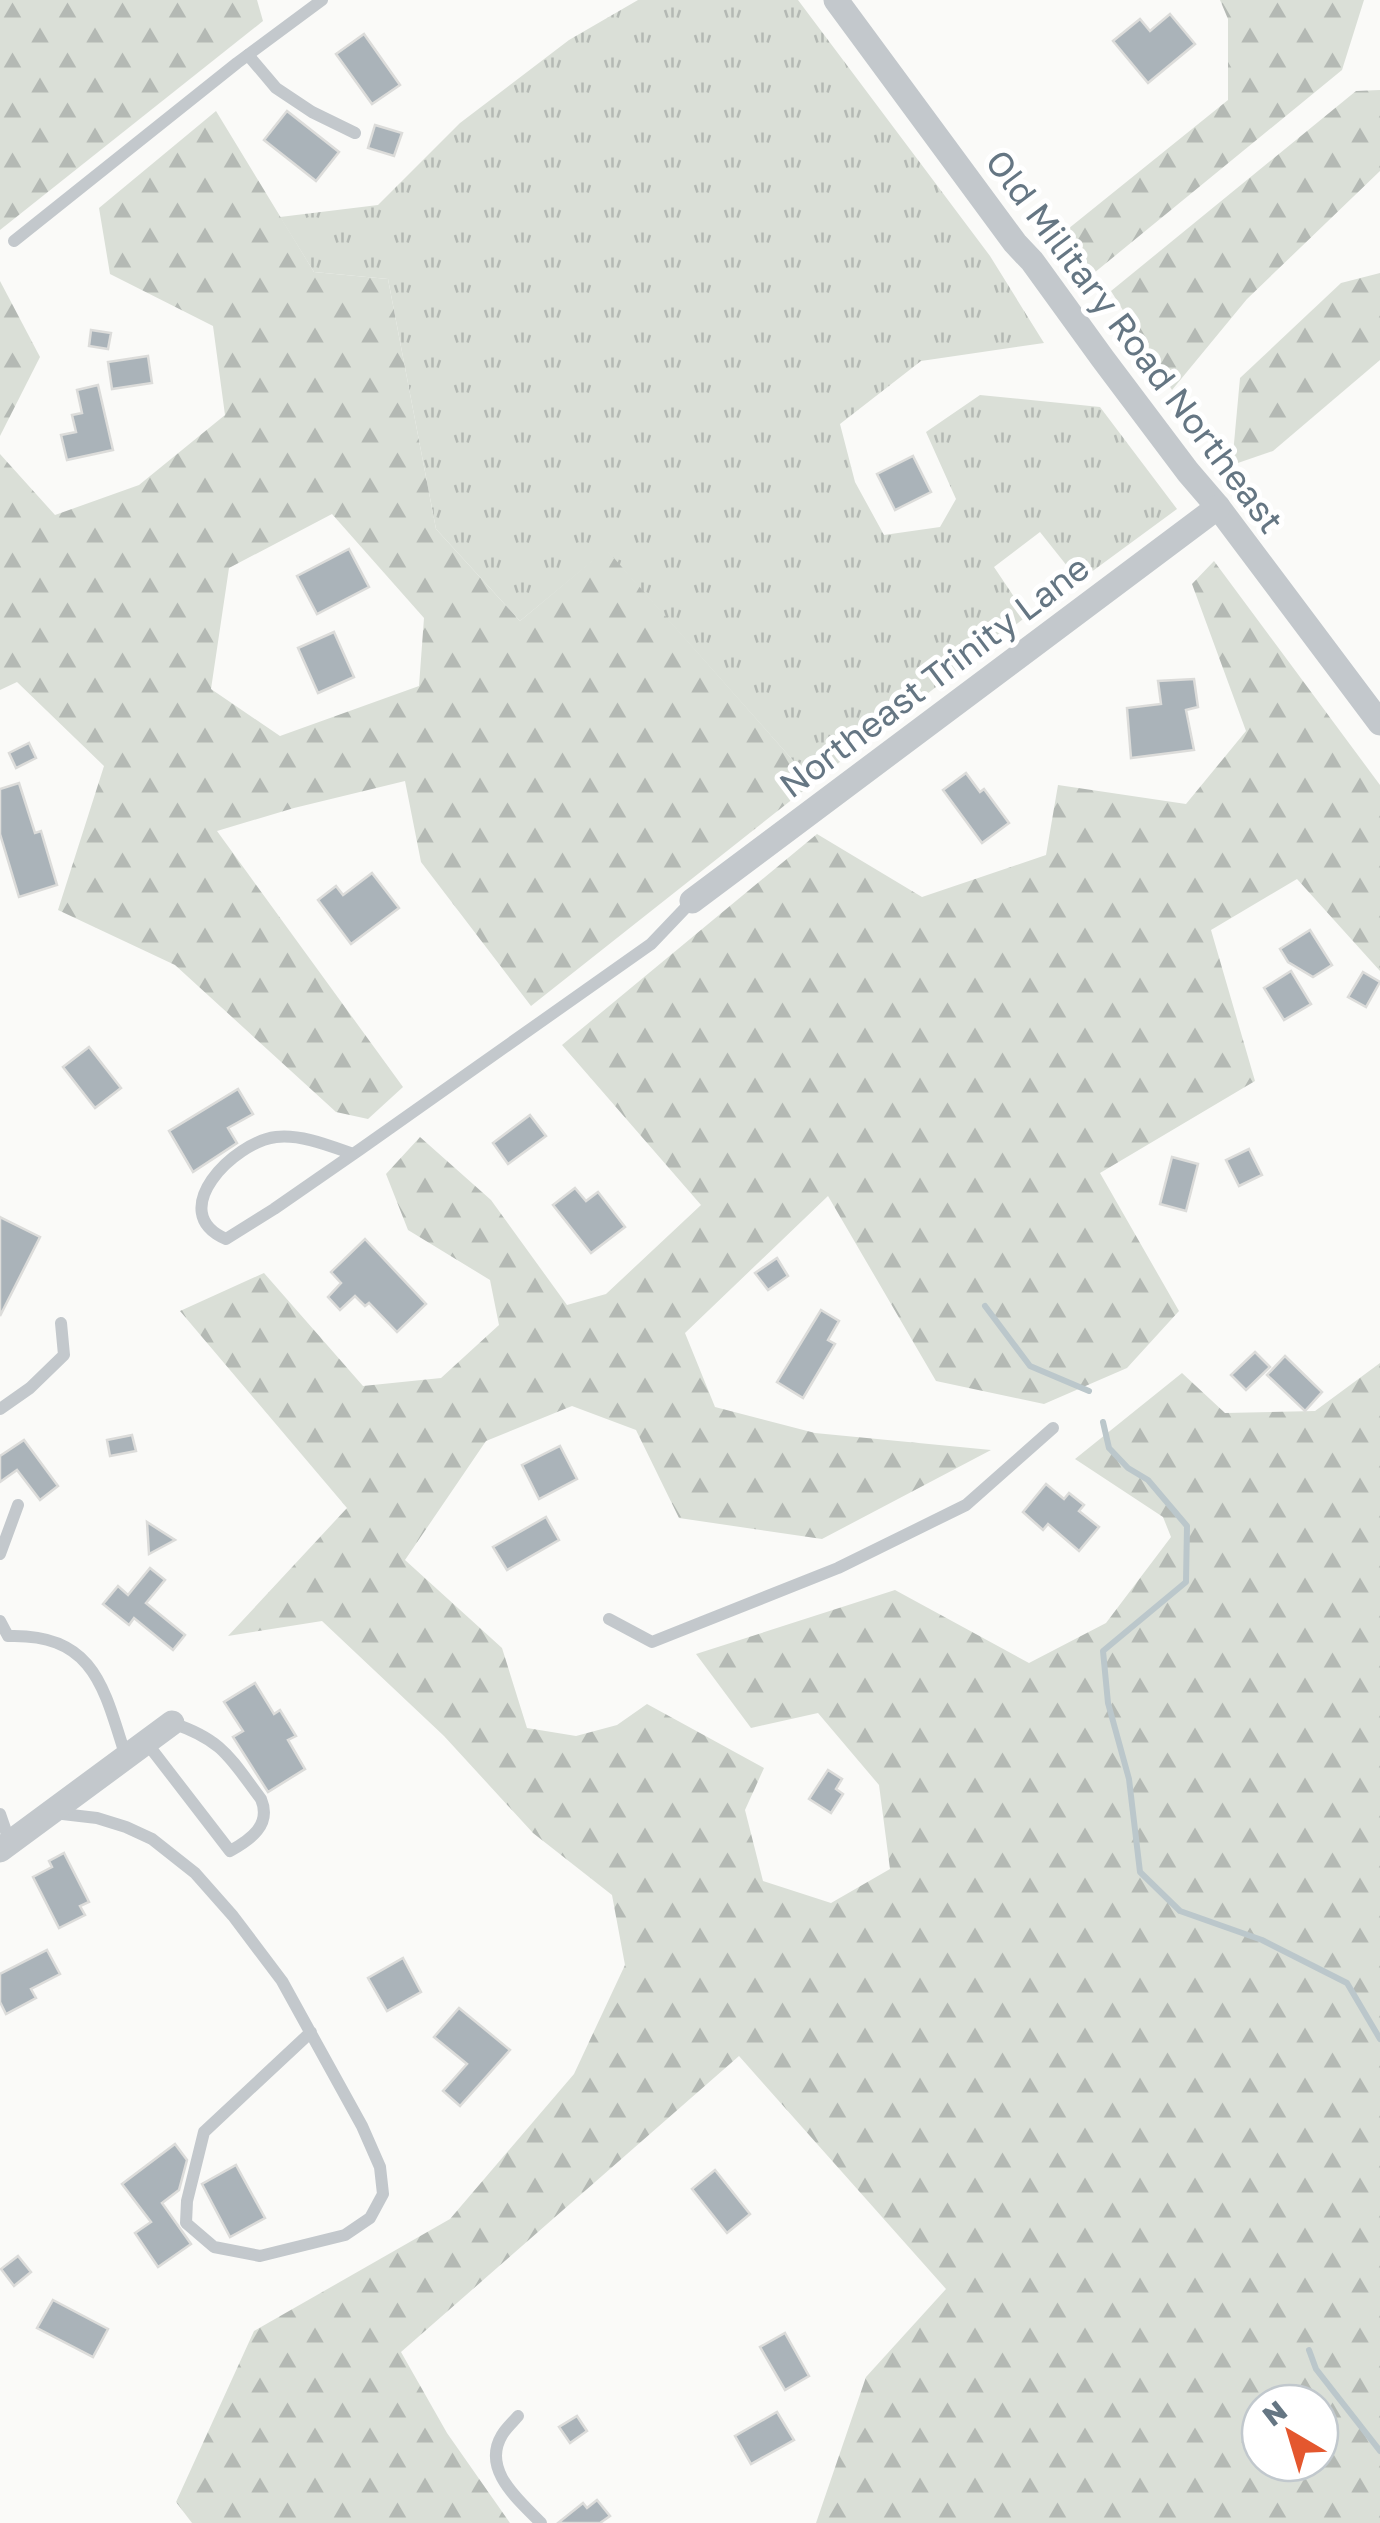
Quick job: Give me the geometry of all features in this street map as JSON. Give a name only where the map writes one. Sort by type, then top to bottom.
[{"type":"street","name":"Old Military Road Northeast","points":[[836,0],[1145,416],[1380,723]]},
{"type":"street","name":"Northeast Trinity Lane","points":[[692,901],[1218,508]]},
{"type":"street","points":[[5,1846],[172,1723]]},
{"type":"lane","points":[[14,241],[322,0]]},
{"type":"lane","points":[[248,55],[276,88],[312,112],[355,133]]},
{"type":"lane","points":[[353,1154],[288,1136],[257,1142],[219,1168],[208,1184],[202,1201],[208,1226],[226,1239],[353,1154],[651,944],[692,901]]},
{"type":"lane","points":[[0,1409],[30,1388],[64,1355],[61,1323]]},
{"type":"lane","points":[[610,1619],[652,1642],[838,1568],[966,1505],[1053,1428]]},
{"type":"lane","points":[[0,1554],[18,1505]]},
{"type":"lane","points":[[0,1621],[8,1636],[50,1639],[85,1658],[136,1750],[230,1851],[249,1840],[259,1828],[265,1808],[261,1799],[221,1747],[172,1723]]},
{"type":"lane","points":[[51,1812],[97,1818],[126,1828],[152,1839],[195,1872],[282,1981],[311,2032],[380,2167],[383,2194],[370,2218],[345,2235],[260,2256],[214,2247],[186,2223],[187,2202],[204,2132],[311,2032]]},
{"type":"lane","points":[[0,1814],[5,1846]]},
{"type":"lane","points":[[518,2416],[500,2436],[497,2472],[541,2523]]},
{"type":"green space","points":[[0,0],[257,0],[263,21],[0,230]]},
{"type":"green space","points":[[638,0],[798,0],[990,256],[1044,343],[921,361],[840,424],[855,482],[884,535],[940,527],[956,499],[926,432],[980,395],[1100,407],[1177,509],[1079,581],[1040,532],[994,567],[1027,616],[813,783],[606,550],[520,621],[436,529],[388,279],[314,272],[280,217],[378,205],[460,123],[569,40]]},
{"type":"green space","points":[[1220,0],[1364,0],[1342,70],[1094,273],[1063,233],[1228,100],[1228,19]]},
{"type":"green space","points":[[1380,90],[1380,171],[1247,299],[1172,390],[1111,291],[1356,91]]},
{"type":"green space","points":[[216,111],[314,272],[388,279],[436,529],[520,621],[606,549],[813,783],[531,1006],[421,862],[405,781],[217,831],[403,1087],[368,1119],[336,1112],[175,965],[58,910],[104,766],[17,682],[0,690],[0,454],[55,515],[139,485],[225,415],[213,326],[110,274],[99,208]],"holes":[[[332,514],[424,618],[419,686],[280,736],[211,689],[229,568]]]},
{"type":"green space","points":[[1380,273],[1380,360],[1273,451],[1232,465],[1240,378],[1341,283]]},
{"type":"green space","points":[[0,281],[40,357],[0,436]]},
{"type":"green space","points":[[1214,561],[1380,785],[1380,971],[1297,879],[1211,930],[1255,1081],[1100,1173],[1179,1311],[1127,1368],[1044,1404],[936,1381],[828,1196],[685,1333],[715,1407],[815,1433],[991,1450],[822,1539],[679,1518],[636,1430],[572,1406],[486,1441],[405,1560],[502,1648],[527,1728],[576,1736],[617,1725],[647,1704],[764,1768],[745,1810],[763,1881],[831,1903],[890,1869],[879,1785],[818,1713],[751,1728],[696,1654],[895,1590],[1029,1663],[1106,1623],[1171,1537],[1163,1517],[1075,1459],[1182,1373],[1225,1413],[1315,1411],[1380,1363],[1380,2523],[816,2523],[866,2377],[946,2289],[739,2056],[401,2352],[447,2433],[510,2523],[192,2523],[176,2502],[254,2331],[450,2219],[574,2074],[625,1965],[612,1895],[533,1833],[444,1736],[322,1621],[228,1636],[347,1508],[180,1311],[264,1273],[363,1386],[441,1378],[499,1325],[490,1280],[408,1230],[386,1174],[420,1137],[491,1200],[567,1305],[606,1294],[701,1205],[562,1045],[817,834],[922,897],[1046,855],[1058,785],[1186,804],[1246,731],[1192,584]]},
{"type":"building","points":[[1170,14],[1195,44],[1148,83],[1113,41],[1140,19],[1150,31]]},
{"type":"building","points":[[364,34],[400,85],[372,104],[336,54]]},
{"type":"building","points":[[287,111],[339,152],[316,181],[264,140]]},
{"type":"building","points":[[375,125],[402,133],[394,156],[368,148]]},
{"type":"building","points":[[91,330],[111,333],[108,349],[89,346]]},
{"type":"building","points":[[148,356],[152,383],[112,389],[108,362]]},
{"type":"building","points":[[98,385],[113,450],[67,460],[61,435],[76,432],[72,415],[82,413],[77,390]]},
{"type":"building","points":[[913,456],[931,492],[895,510],[877,474]]},
{"type":"building","points":[[349,549],[369,587],[317,614],[297,576]]},
{"type":"building","points":[[334,632],[354,677],[318,693],[298,648]]},
{"type":"building","points":[[1194,679],[1198,707],[1186,710],[1194,750],[1131,758],[1127,708],[1161,704],[1158,681]]},
{"type":"building","points":[[29,743],[36,758],[16,768],[9,753]]},
{"type":"building","points":[[966,773],[980,792],[984,789],[1009,823],[982,843],[943,790]]},
{"type":"building","points":[[19,783],[35,833],[41,831],[57,885],[19,897],[0,834],[0,789]]},
{"type":"building","points":[[372,873],[399,908],[351,944],[318,900],[336,886],[343,895]]},
{"type":"building","points":[[1310,930],[1332,965],[1313,977],[1288,962],[1280,949]]},
{"type":"building","points":[[1291,971],[1311,1004],[1284,1020],[1264,988]]},
{"type":"building","points":[[1363,972],[1380,982],[1366,1007],[1348,997]]},
{"type":"building","points":[[89,1047],[121,1088],[95,1108],[63,1067]]},
{"type":"building","points":[[238,1089],[253,1114],[228,1128],[237,1143],[193,1172],[169,1131]]},
{"type":"building","points":[[530,1115],[546,1136],[508,1164],[493,1143]]},
{"type":"building","points":[[1249,1149],[1262,1175],[1239,1186],[1226,1160]]},
{"type":"building","points":[[1172,1157],[1198,1164],[1186,1211],[1160,1204]]},
{"type":"building","points":[[575,1188],[586,1201],[598,1192],[625,1227],[591,1253],[553,1205]]},
{"type":"building","points":[[0,1217],[40,1237],[0,1316]]},
{"type":"building","points":[[365,1239],[426,1304],[397,1332],[369,1303],[365,1306],[355,1296],[340,1310],[328,1297],[341,1283],[331,1272]]},
{"type":"building","points":[[777,1258],[788,1276],[768,1290],[755,1273]]},
{"type":"building","points":[[821,1310],[839,1321],[828,1340],[835,1344],[803,1398],[777,1382]]},
{"type":"building","points":[[1255,1352],[1270,1367],[1246,1390],[1231,1375]]},
{"type":"building","points":[[1285,1356],[1322,1392],[1305,1411],[1267,1375]]},
{"type":"building","points":[[132,1435],[136,1451],[110,1456],[107,1440]]},
{"type":"building","points":[[24,1440],[58,1486],[40,1500],[17,1470],[0,1482],[0,1456]]},
{"type":"building","points":[[560,1446],[577,1479],[539,1499],[522,1465]]},
{"type":"building","points":[[1046,1484],[1064,1499],[1069,1493],[1084,1505],[1079,1511],[1099,1527],[1079,1551],[1048,1524],[1043,1530],[1023,1512]]},
{"type":"building","points":[[546,1517],[559,1540],[507,1570],[493,1547]]},
{"type":"building","points":[[147,1522],[175,1540],[149,1554]]},
{"type":"building","points":[[150,1568],[165,1580],[146,1603],[185,1635],[173,1650],[134,1618],[129,1625],[103,1604],[118,1586],[128,1595]]},
{"type":"building","points":[[255,1683],[274,1714],[280,1710],[296,1736],[288,1740],[305,1769],[268,1792],[233,1737],[243,1731],[224,1702]]},
{"type":"building","points":[[828,1770],[842,1779],[836,1789],[843,1794],[831,1813],[809,1799]]},
{"type":"building","points":[[64,1853],[89,1902],[80,1906],[85,1915],[59,1928],[33,1877],[52,1867],[49,1861]]},
{"type":"building","points":[[47,1950],[60,1974],[31,1989],[36,1998],[6,2014],[0,2002],[0,1974]]},
{"type":"building","points":[[403,1958],[421,1992],[387,2011],[368,1978]]},
{"type":"building","points":[[459,2008],[510,2050],[460,2106],[443,2091],[467,2064],[434,2037]]},
{"type":"building","points":[[175,2144],[187,2160],[179,2190],[162,2203],[191,2244],[158,2267],[135,2233],[151,2222],[122,2184]]},
{"type":"building","points":[[236,2165],[265,2218],[230,2237],[202,2184]]},
{"type":"building","points":[[715,2170],[750,2214],[727,2233],[692,2189]]},
{"type":"building","points":[[18,2256],[31,2272],[14,2286],[1,2269]]},
{"type":"building","points":[[53,2300],[108,2329],[93,2357],[37,2328]]},
{"type":"building","points":[[785,2333],[809,2376],[785,2390],[760,2347]]},
{"type":"building","points":[[777,2412],[794,2440],[751,2464],[735,2436]]},
{"type":"building","points":[[577,2416],[587,2431],[570,2443],[559,2427]]},
{"type":"building","points":[[597,2500],[610,2516],[600,2523],[558,2523],[583,2503],[587,2508]]},
{"type":"waterway","points":[[985,1306],[1030,1366],[1089,1391]]},
{"type":"waterway","points":[[1103,1422],[1109,1448],[1128,1468],[1148,1480],[1187,1526],[1186,1582],[1103,1651],[1108,1703],[1129,1779],[1140,1872],[1180,1911],[1262,1940],[1347,1983],[1380,2039]]},
{"type":"waterway","points":[[1309,2350],[1316,2369],[1380,2451]]}]
